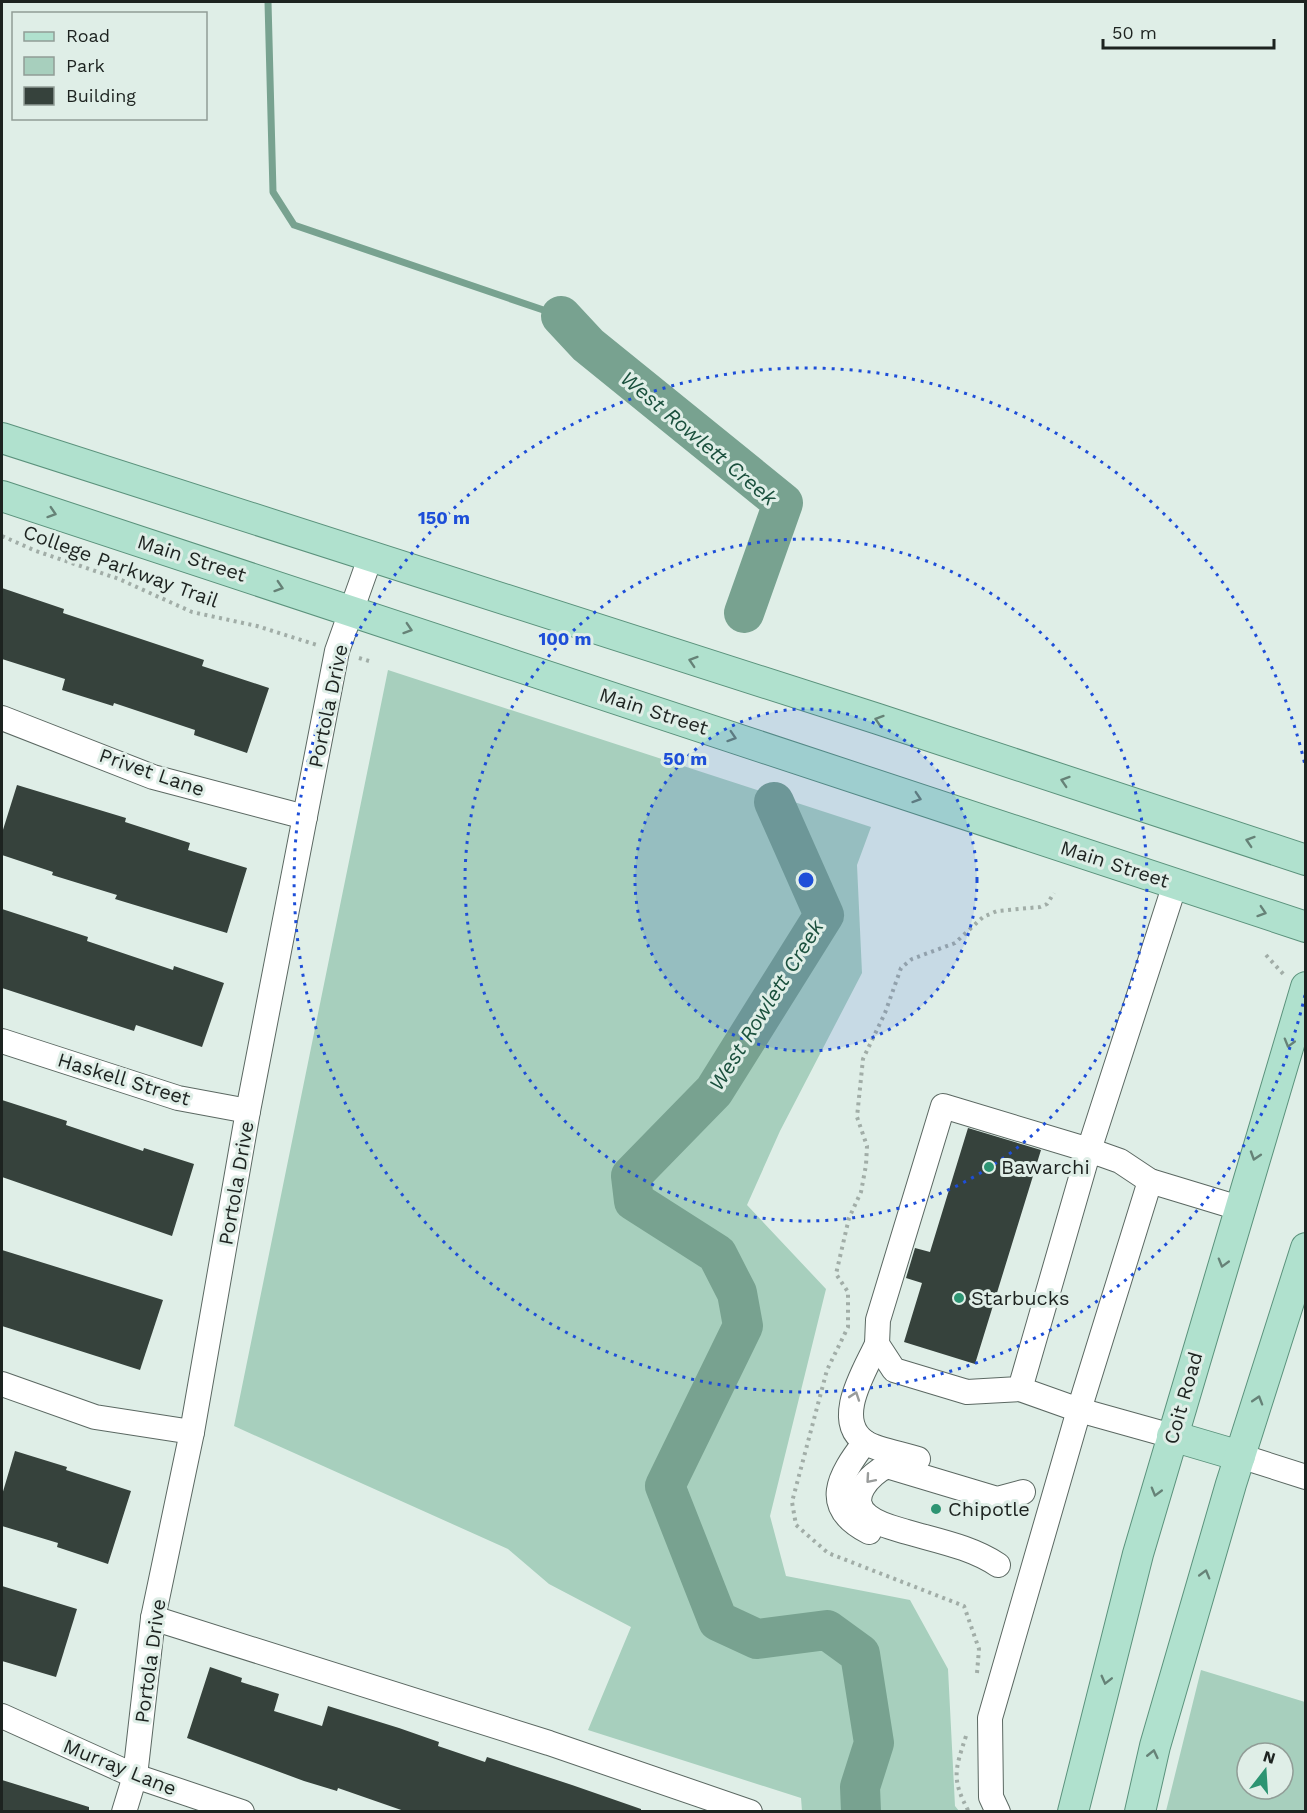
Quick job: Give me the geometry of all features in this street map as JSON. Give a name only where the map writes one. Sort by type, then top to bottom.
[{"type":"main road","points":[[2,438],[370,558],[878,719],[1305,860]]},
{"type":"main road","name":"Main Street","points":[[2,496],[1305,927]]},
{"type":"main road","name":"Coit Road","points":[[1073,1812],[1138,1554],[1239,1208],[1295,982]]},
{"type":"main road","points":[[1140,1812],[1155,1746],[1240,1456],[1305,1248]]},
{"type":"main road","points":[[1172,1436],[1240,1456]]},
{"type":"street","name":"Portola Drive","points":[[124,1812],[135,1776],[153,1618],[192,1432],[248,1111],[337,651],[370,558]]},
{"type":"street","name":"Privet Lane","points":[[2,718],[153,777],[305,817]]},
{"type":"street","points":[[1020,1389],[1089,1150],[1175,884]]},
{"type":"street","name":"Haskell Street","points":[[2,1041],[178,1098],[248,1111]]},
{"type":"street","points":[[1052,1502],[865,1442],[855,1431],[850,1417],[852,1400],[877,1344],[878,1320],[943,1106],[1089,1150],[1120,1161],[1149,1181],[1239,1208]]},
{"type":"street","points":[[998,1812],[991,1797],[990,1718],[1079,1410],[1149,1181]]},
{"type":"street","points":[[877,1344],[894,1370],[967,1392],[1020,1389],[1079,1410],[1172,1436]]},
{"type":"street","points":[[2,1384],[95,1417],[192,1432]]},
{"type":"street","points":[[865,1442],[844,1470],[838,1487],[842,1508],[855,1524],[874,1534],[970,1563],[998,1565],[1031,1574]]},
{"type":"street","points":[[1240,1456],[1305,1477]]},
{"type":"street","points":[[998,1565],[980,1553],[882,1524],[866,1515],[861,1506],[860,1494],[865,1482],[887,1466],[997,1499],[1023,1492]]},
{"type":"street","points":[[153,1618],[549,1743],[750,1812]]},
{"type":"street","name":"Murray Lane","points":[[2,1716],[135,1776],[242,1812]]},
{"type":"path","name":"College Parkway Trail","points":[[2,536],[36,551],[118,579],[192,612],[257,626],[369,661]]},
{"type":"path","points":[[1266,955],[1295,982]]},
{"type":"green space","points":[[388,670],[871,827],[857,865],[862,973],[780,1131],[747,1205],[826,1289],[770,1516],[786,1576],[910,1600],[948,1669],[955,1806],[959,1811],[802,1811],[801,1798],[588,1730],[631,1627],[549,1584],[508,1549],[234,1426]]},
{"type":"green space","points":[[1201,1670],[1305,1702],[1305,1811],[1166,1811]]},
{"type":"building","points":[[2,588],[64,609],[63,613],[204,660],[202,666],[269,688],[247,753],[194,735],[195,730],[114,703],[113,706],[62,690],[65,679],[2,659]]},
{"type":"building","points":[[17,785],[126,818],[125,822],[190,843],[188,850],[247,868],[227,933],[115,899],[117,895],[52,875],[53,872],[2,855],[2,833]]},
{"type":"building","points":[[2,909],[88,937],[87,941],[173,970],[174,966],[224,983],[202,1047],[136,1025],[134,1031],[2,988]]},
{"type":"building","points":[[2,1100],[67,1121],[66,1125],[143,1151],[144,1148],[194,1164],[172,1236],[2,1177]]},
{"type":"building","points":[[968,1128],[1041,1150],[975,1364],[904,1342],[922,1283],[906,1278],[915,1248],[930,1252]]},
{"type":"building","points":[[2,1250],[163,1300],[140,1370],[2,1326]]},
{"type":"building","points":[[15,1451],[67,1467],[66,1470],[131,1491],[108,1564],[57,1547],[58,1543],[2,1526],[2,1495]]},
{"type":"building","points":[[2,1586],[77,1609],[56,1677],[2,1661]]},
{"type":"building","points":[[210,1667],[242,1678],[241,1682],[279,1694],[274,1711],[322,1726],[328,1706],[439,1742],[438,1746],[485,1762],[487,1757],[572,1785],[641,1809],[641,1812],[407,1812],[338,1788],[337,1791],[304,1781],[187,1738]]},
{"type":"building","points":[[2,1780],[89,1807],[89,1812],[2,1812]]},
{"type":"waterway","points":[[268,2],[273,192],[294,225],[561,316]]},
{"type":"waterway","name":"West Rowlett Creek","points":[[561,316],[588,345],[783,503],[744,613]]},
{"type":"waterway","name":"West Rowlett Creek","points":[[774,802],[824,915],[714,1091],[631,1176],[634,1201],[717,1254],[737,1293],[743,1326],[665,1486],[718,1621],[757,1639],[827,1630],[860,1654],[874,1743],[860,1787],[861,1812]]},
{"type":"place","name":"Bawarchi","points":[[989,1167]]},
{"type":"place","name":"Starbucks","points":[[959,1298]]},
{"type":"place","name":"Chipotle","points":[[936,1509]]}]
